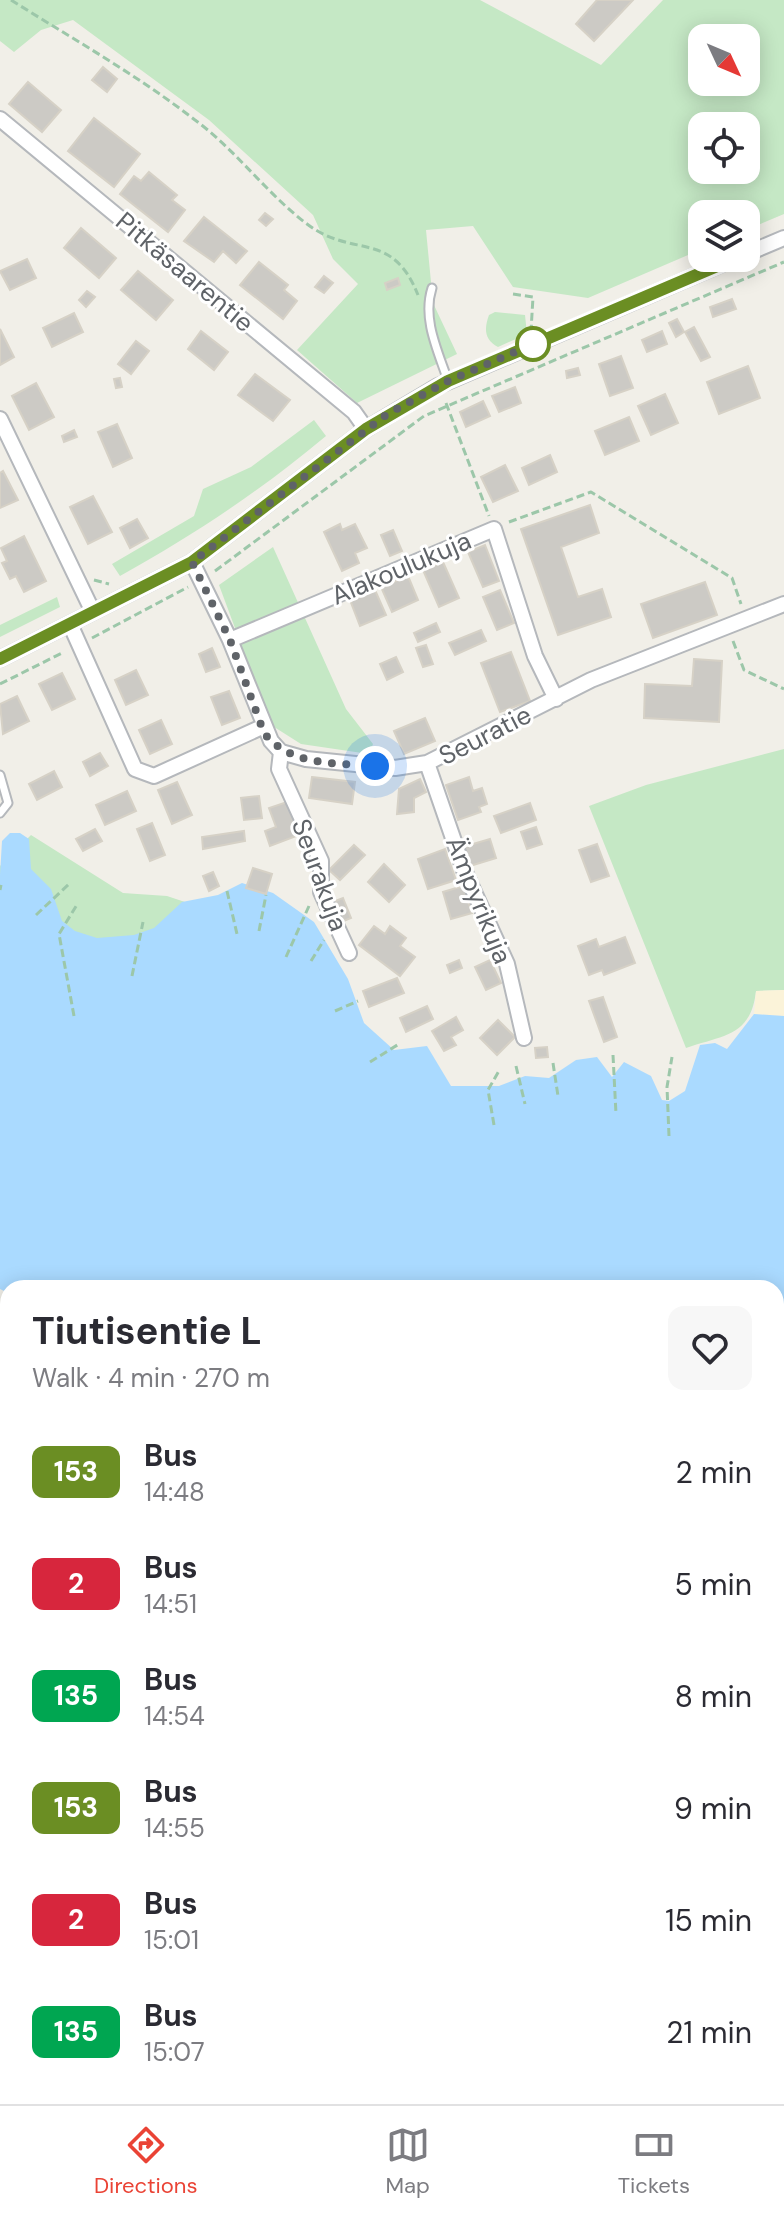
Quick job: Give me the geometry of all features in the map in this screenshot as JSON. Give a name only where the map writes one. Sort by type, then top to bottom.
[{"type":"street","name":"Pitkäsaarentie","points":[[0,119],[354,412],[366,429]]},
{"type":"street","points":[[760,248],[784,238]]},
{"type":"street","points":[[0,659],[192,562],[366,429],[448,381],[703,272]]},
{"type":"street","points":[[0,419],[93,612]]},
{"type":"street","name":"Alakoulukuja","points":[[230,640],[494,529],[535,656],[556,699]]},
{"type":"street","points":[[192,562],[230,640],[262,727],[281,752]]},
{"type":"street","name":"Seuratie","points":[[281,752],[306,759],[395,768],[427,763],[591,680],[784,604]]},
{"type":"street","points":[[70,624],[135,769],[154,776],[262,727]]},
{"type":"street","name":"Seurakuja","points":[[281,752],[279,769],[321,861],[321,892],[349,953]]},
{"type":"street","name":"Ämpyrikuja","points":[[427,763],[464,870],[507,964],[524,1038]]},
{"type":"lane","points":[[432,288],[427,303],[429,324],[448,381]]},
{"type":"lane","points":[[0,775],[8,803],[0,813]]},
{"type":"path","points":[[11,0],[130,74],[198,121],[307,224],[333,239],[384,252],[398,259],[408,270],[419,297]]},
{"type":"path","points":[[0,684],[201,579],[399,433],[446,405],[784,262]]},
{"type":"path","points":[[513,294],[533,297]]},
{"type":"path","points":[[446,405],[494,529],[591,492],[732,578],[746,619]]},
{"type":"path","points":[[727,627],[744,670],[784,689]]},
{"type":"path","points":[[36,915],[70,883]]},
{"type":"path","points":[[227,891],[237,934]]},
{"type":"path","points":[[259,931],[266,895]]},
{"type":"path","points":[[74,1016],[59,934],[78,903]]},
{"type":"path","points":[[286,957],[310,904]]},
{"type":"path","points":[[132,976],[143,922]]},
{"type":"path","points":[[311,961],[323,941],[332,938]]},
{"type":"path","points":[[335,1011],[358,1001]]},
{"type":"path","points":[[370,1062],[399,1044]]},
{"type":"path","points":[[613,1055],[616,1114]]},
{"type":"path","points":[[669,1136],[667,1087],[672,1057]]},
{"type":"path","points":[[553,1063],[558,1096]]},
{"type":"path","points":[[516,1066],[525,1104]]},
{"type":"path","points":[[494,1125],[488,1090],[500,1069]]},
{"type":"green space","points":[[0,0],[480,0],[601,65],[663,0],[784,0],[784,214],[760,224],[760,200],[688,200],[688,255],[588,298],[513,287],[473,226],[426,230],[433,303],[457,354],[357,403],[297,350],[358,284],[333,259],[313,215],[209,120],[73,20],[41,30],[14,52],[0,41]]},
{"type":"green space","points":[[495,312],[525,315],[527,334],[498,347],[493,344],[486,329],[489,315]]},
{"type":"green space","points":[[314,420],[326,436],[226,511],[120,576],[112,564],[194,516],[203,489],[251,467]]},
{"type":"green space","points":[[273,547],[346,709],[373,744],[369,754],[301,744],[271,725],[219,585]]},
{"type":"green space","points":[[57,597],[60,607],[0,637],[0,625]]},
{"type":"green space","points":[[784,749],[784,990],[756,991],[753,1006],[742,1025],[724,1036],[686,1048],[589,806],[646,785]]},
{"type":"green space","points":[[31,835],[123,893],[167,896],[194,905],[144,952],[49,939],[0,899],[0,866]]},
{"type":"sand","points":[[784,990],[784,1016],[754,1014],[756,991]]},
{"type":"water","points":[[10,833],[20,833],[29,839],[31,869],[51,889],[62,921],[75,931],[97,938],[134,935],[154,928],[182,902],[218,895],[242,883],[273,893],[314,922],[348,979],[364,1023],[394,1050],[427,1046],[451,1086],[499,1086],[525,1076],[549,1078],[576,1060],[597,1057],[612,1077],[624,1062],[651,1076],[662,1100],[669,1101],[685,1091],[700,1045],[715,1043],[727,1049],[754,1014],[784,1016],[784,1280],[0,1280],[2,841]]},
{"type":"building","points":[[597,0],[633,0],[594,41],[576,24]]},
{"type":"building","points":[[103,67],[117,79],[107,92],[92,80]]},
{"type":"building","points":[[28,82],[61,110],[42,132],[9,104]]},
{"type":"building","points":[[94,118],[140,154],[114,187],[68,151]]},
{"type":"building","points":[[149,172],[177,195],[172,200],[185,210],[168,232],[120,194],[134,176],[141,181]]},
{"type":"building","points":[[265,213],[273,219],[266,226],[259,220]]},
{"type":"building","points":[[204,217],[247,251],[236,263],[223,251],[214,262],[184,241]]},
{"type":"building","points":[[81,228],[116,258],[99,278],[64,248]]},
{"type":"building","points":[[27,259],[36,278],[10,290],[0,271]]},
{"type":"building","points":[[259,262],[288,285],[284,290],[297,301],[283,319],[240,285]]},
{"type":"building","points":[[138,271],[173,300],[156,320],[121,290]]},
{"type":"building","points":[[324,276],[333,283],[324,293],[315,287]]},
{"type":"building","points":[[398,278],[400,285],[387,290],[385,283]]},
{"type":"building","points":[[87,291],[95,297],[86,307],[79,300]]},
{"type":"building","points":[[732,299],[736,309],[713,317],[710,307]]},
{"type":"building","points":[[74,313],[83,332],[52,347],[43,328]]},
{"type":"building","points":[[677,319],[684,332],[676,337],[669,323]]},
{"type":"building","points":[[694,327],[710,357],[701,361],[685,332]]},
{"type":"building","points":[[0,329],[14,357],[0,365]]},
{"type":"building","points":[[201,331],[228,352],[214,370],[188,349]]},
{"type":"building","points":[[662,331],[667,344],[647,352],[642,340]]},
{"type":"building","points":[[136,341],[149,351],[131,374],[118,364]]},
{"type":"building","points":[[621,356],[633,388],[610,396],[599,364]]},
{"type":"building","points":[[748,366],[760,398],[719,414],[707,382]]},
{"type":"building","points":[[578,368],[580,375],[567,378],[566,371]]},
{"type":"building","points":[[255,374],[290,400],[273,421],[238,395]]},
{"type":"building","points":[[120,378],[122,387],[116,388],[114,379]]},
{"type":"building","points":[[36,383],[54,417],[29,430],[12,396]]},
{"type":"building","points":[[515,387],[521,403],[499,412],[492,396]]},
{"type":"building","points":[[665,394],[678,423],[651,435],[638,406]]},
{"type":"building","points":[[483,401],[490,416],[466,427],[460,412]]},
{"type":"building","points":[[629,417],[639,441],[605,455],[595,431]]},
{"type":"building","points":[[117,424],[132,458],[113,467],[98,432]]},
{"type":"building","points":[[74,430],[77,437],[64,442],[62,436]]},
{"type":"building","points":[[550,455],[557,472],[529,485],[522,468]]},
{"type":"building","points":[[505,465],[518,491],[493,502],[481,477]]},
{"type":"building","points":[[3,471],[18,500],[0,508],[0,473]]},
{"type":"building","points":[[93,496],[112,532],[88,544],[70,507]]},
{"type":"building","points":[[590,505],[599,533],[561,547],[578,597],[602,589],[611,617],[558,635],[521,529]]},
{"type":"building","points":[[137,519],[148,538],[130,548],[120,528]]},
{"type":"building","points":[[340,524],[342,530],[355,524],[367,548],[355,553],[359,563],[342,571],[324,532]]},
{"type":"building","points":[[393,530],[402,551],[390,556],[381,535]]},
{"type":"building","points":[[24,536],[46,581],[24,592],[16,576],[10,579],[2,563],[7,561],[1,548]]},
{"type":"building","points":[[485,545],[499,581],[483,587],[468,552]]},
{"type":"building","points":[[443,562],[459,598],[439,607],[423,570]]},
{"type":"building","points":[[408,576],[418,600],[392,612],[381,587]]},
{"type":"building","points":[[705,582],[717,615],[653,638],[641,604]]},
{"type":"building","points":[[375,590],[386,615],[360,626],[350,600]]},
{"type":"building","points":[[500,590],[514,623],[497,630],[483,597]]},
{"type":"building","points":[[436,623],[440,632],[418,642],[414,633]]},
{"type":"building","points":[[481,630],[486,641],[455,655],[449,643]]},
{"type":"building","points":[[426,645],[433,664],[423,667],[416,648]]},
{"type":"building","points":[[212,648],[220,667],[206,672],[199,654]]},
{"type":"building","points":[[511,652],[530,701],[500,712],[481,663]]},
{"type":"building","points":[[396,657],[403,672],[387,680],[380,664]]},
{"type":"building","points":[[694,659],[722,661],[719,722],[644,718],[645,684],[692,686]]},
{"type":"building","points":[[136,670],[148,695],[126,705],[115,680]]},
{"type":"building","points":[[62,673],[75,699],[52,710],[39,684]]},
{"type":"building","points":[[229,691],[240,718],[222,725],[211,697]]},
{"type":"building","points":[[17,696],[29,721],[3,734],[0,704]]},
{"type":"building","points":[[425,718],[435,741],[404,754],[394,731]]},
{"type":"building","points":[[161,720],[172,744],[150,754],[139,730]]},
{"type":"building","points":[[100,753],[108,766],[90,776],[83,762]]},
{"type":"building","points":[[54,771],[62,787],[37,800],[29,784]]},
{"type":"building","points":[[312,777],[355,782],[352,804],[309,798]]},
{"type":"building","points":[[469,777],[473,791],[482,788],[487,804],[479,807],[481,812],[458,820],[446,785]]},
{"type":"building","points":[[420,779],[426,792],[414,798],[414,812],[397,814],[399,789]]},
{"type":"building","points":[[177,782],[192,815],[172,824],[158,790]]},
{"type":"building","points":[[127,791],[136,811],[105,825],[96,805]]},
{"type":"building","points":[[259,796],[262,818],[244,820],[241,798]]},
{"type":"building","points":[[287,802],[299,835],[270,846],[265,831],[276,827],[269,808]]},
{"type":"building","points":[[530,803],[536,820],[501,833],[494,816]]},
{"type":"building","points":[[152,823],[165,855],[150,861],[137,829]]},
{"type":"building","points":[[536,827],[542,844],[527,849],[521,832]]},
{"type":"building","points":[[95,829],[102,841],[83,851],[76,839]]},
{"type":"building","points":[[244,831],[245,841],[203,849],[202,837]]},
{"type":"building","points":[[490,839],[496,858],[470,866],[463,847]]},
{"type":"building","points":[[597,844],[609,876],[591,882],[579,850]]},
{"type":"building","points":[[354,845],[365,855],[340,880],[329,870]]},
{"type":"building","points":[[445,849],[456,880],[428,889],[418,859]]},
{"type":"building","points":[[384,864],[405,885],[389,902],[368,882]]},
{"type":"building","points":[[253,868],[272,874],[266,894],[246,888]]},
{"type":"building","points":[[213,872],[219,886],[209,891],[203,876]]},
{"type":"building","points":[[463,886],[472,913],[451,919],[443,892]]},
{"type":"building","points":[[343,898],[351,918],[339,923],[330,903]]},
{"type":"building","points":[[374,926],[385,934],[390,926],[406,938],[400,946],[415,957],[400,976],[359,945]]},
{"type":"building","points":[[625,937],[635,963],[604,975],[602,970],[589,975],[578,946],[596,939],[599,947]]},
{"type":"building","points":[[459,960],[462,968],[450,973],[447,965]]},
{"type":"building","points":[[490,960],[501,983],[486,990],[475,967]]},
{"type":"building","points":[[397,978],[404,993],[369,1007],[363,991]]},
{"type":"building","points":[[603,997],[617,1037],[604,1042],[589,1001]]},
{"type":"building","points":[[427,1006],[433,1019],[406,1032],[400,1018]]},
{"type":"building","points":[[456,1017],[463,1030],[451,1037],[456,1045],[444,1051],[432,1031]]},
{"type":"building","points":[[498,1020],[515,1037],[497,1055],[480,1038]]},
{"type":"building","points":[[547,1047],[548,1057],[536,1058],[535,1048]]},
{"type":"bus line","name":"153","points":[[0,659],[192,562],[229,537],[386,415],[492,360],[703,272]]},
{"type":"route","points":[[375,766],[306,759],[281,752],[271,741],[264,733],[230,640],[192,562],[229,537],[386,415],[448,381],[533,344]]}]
